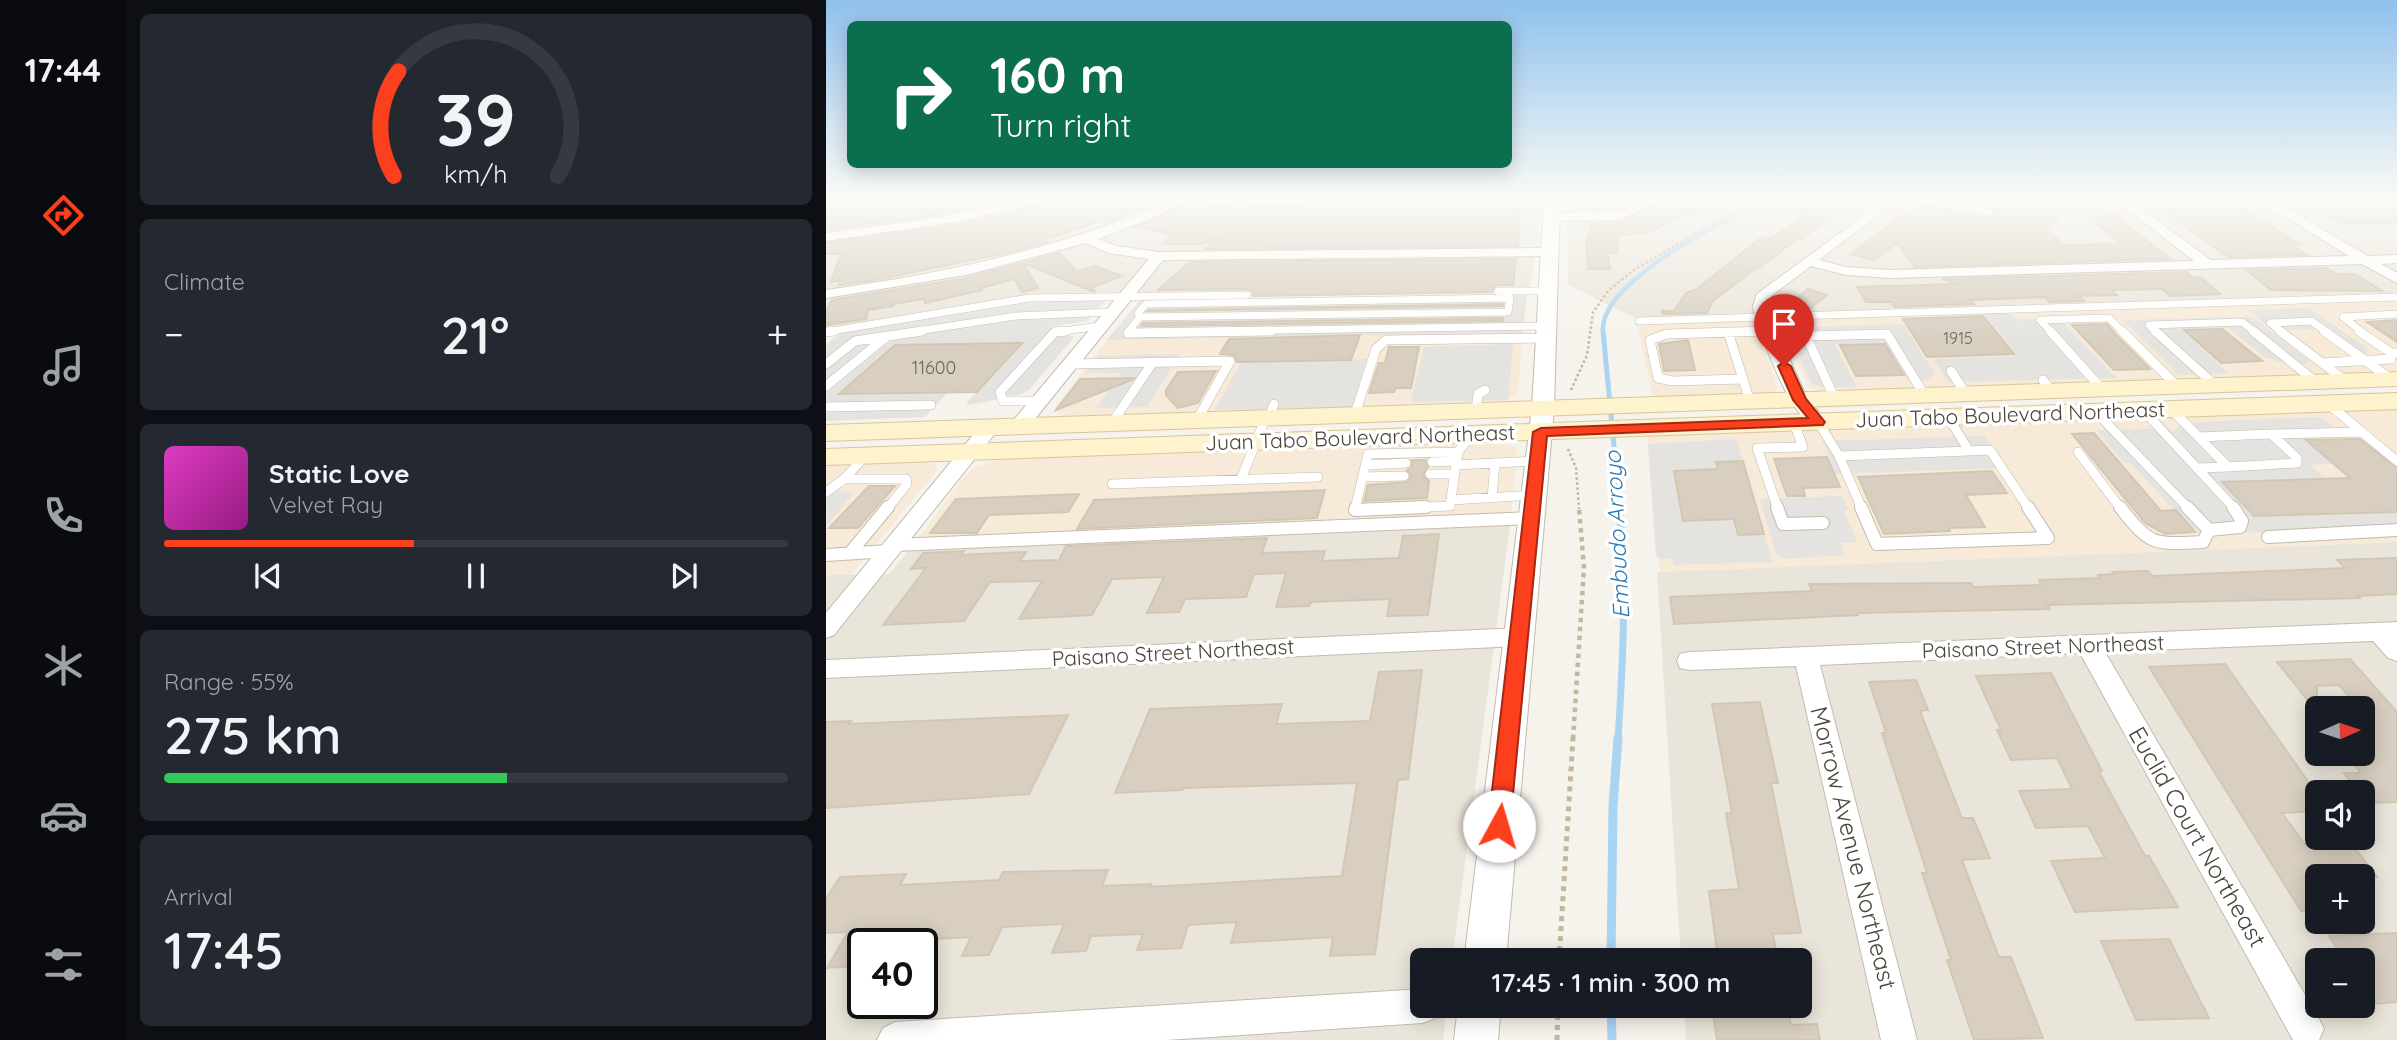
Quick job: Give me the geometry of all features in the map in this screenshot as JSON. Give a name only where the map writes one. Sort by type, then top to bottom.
[{"type":"main road","name":"Juan Tabo Boulevard Northeast","points":[[826,433],[1267,420],[1379,446],[1465,441],[1583,411],[1645,417],[1948,417],[2099,401],[2175,398],[2346,381],[2395,386]]},
{"type":"main road","name":"Juan Tabo Boulevard Northeast","points":[[1804,415],[1835,399],[1966,394],[2047,385],[2099,401],[2143,410],[2215,386],[2322,383],[2395,386]]},
{"type":"main road","name":"Juan Tabo Boulevard Northeast","points":[[1645,417],[1747,390],[1804,415]]},
{"type":"main road","name":"Juan Tabo Boulevard Northeast","points":[[826,457],[970,452],[1267,420],[1428,407],[1465,441]]},
{"type":"street","points":[[826,294],[975,269],[1059,246]]},
{"type":"street","points":[[1103,246],[1113,250],[1158,256],[1548,252]]},
{"type":"street","points":[[1486,948],[1542,420],[1549,246]]},
{"type":"street","points":[[1804,415],[1760,306],[1764,294],[1829,246]]},
{"type":"street","points":[[2182,246],[2207,264]]},
{"type":"street","points":[[2341,246],[2397,279]]},
{"type":"street","points":[[1019,426],[1158,256]]},
{"type":"street","points":[[1808,261],[1846,271],[1891,274],[2397,258]]},
{"type":"street","points":[[826,629],[990,427]]},
{"type":"street","points":[[2388,632],[2397,652]]},
{"type":"street","name":"Paisano Street Northeast","points":[[1689,661],[2388,632]]},
{"type":"street","name":"Paisano Street Northeast","points":[[826,669],[1520,637]]},
{"type":"street","name":"Euclid Court Northeast","points":[[2088,645],[2306,1029]]},
{"type":"street","name":"Morrow Avenue Northeast","points":[[1806,656],[1899,1040]]},
{"type":"street","points":[[895,1040],[1410,1007]]},
{"type":"street","points":[[1476,1040],[1479,1018]]},
{"type":"lane","points":[[826,338],[831,332],[1029,298],[1547,291]]},
{"type":"lane","points":[[1728,332],[1747,390],[1658,378],[1650,340],[1656,336],[1728,332],[2397,297]]},
{"type":"lane","points":[[1140,317],[1508,312],[1510,298],[1146,303],[1128,333],[1369,329],[1546,332]]},
{"type":"lane","points":[[1369,329],[1379,300]]},
{"type":"lane","points":[[1221,331],[1235,302]]},
{"type":"lane","points":[[826,364],[855,341],[1016,316],[1113,312]]},
{"type":"lane","points":[[2322,383],[2365,360],[2390,359],[2394,353],[2343,317],[2397,314]]},
{"type":"lane","points":[[2209,530],[2099,401],[2040,320],[2109,318],[2175,398],[2198,437],[2228,467]]},
{"type":"lane","points":[[1639,321],[1769,330],[1808,341]]},
{"type":"lane","points":[[2395,386],[2365,360],[2311,321],[2270,323],[2362,432],[2397,461]]},
{"type":"lane","points":[[2215,386],[2150,325],[2242,322],[2322,383]]},
{"type":"lane","points":[[1040,401],[1003,401],[1000,392],[1055,332],[1101,326]]},
{"type":"lane","points":[[1355,414],[1378,345],[1394,338],[1456,340],[1546,332]]},
{"type":"lane","points":[[1835,399],[1806,336],[1887,334],[1925,396]]},
{"type":"lane","points":[[826,386],[887,336]]},
{"type":"lane","points":[[1442,347],[1456,340]]},
{"type":"lane","points":[[1070,364],[1230,361],[1197,420]]},
{"type":"lane","points":[[1112,423],[1153,362]]},
{"type":"lane","points":[[1951,370],[1966,394]]},
{"type":"lane","points":[[826,407],[931,405]]},
{"type":"lane","points":[[2143,410],[2238,512],[2242,521],[2240,527],[2209,530]]},
{"type":"lane","points":[[1804,415],[1839,456],[1877,544],[2048,538],[1990,450],[1839,456]]},
{"type":"lane","points":[[1804,415],[1803,447],[1757,449],[1783,524],[1823,523]]},
{"type":"lane","points":[[1948,417],[1969,451]]},
{"type":"lane","points":[[1241,479],[1267,420]]},
{"type":"lane","points":[[2198,437],[2362,432]]},
{"type":"lane","points":[[2197,468],[2297,463],[2297,458],[2271,434]]},
{"type":"lane","points":[[1432,462],[1465,441]]},
{"type":"lane","points":[[1465,441],[1495,463],[1538,461]]},
{"type":"lane","points":[[1430,474],[1465,441]]},
{"type":"lane","points":[[1379,446],[1368,454],[1355,510],[1450,506],[1465,441]]},
{"type":"lane","points":[[2078,452],[2140,533],[2158,544],[2203,542],[2209,530]]},
{"type":"lane","points":[[826,492],[844,479],[866,455]]},
{"type":"lane","points":[[1366,465],[1406,463]]},
{"type":"lane","points":[[1492,498],[1495,463]]},
{"type":"lane","points":[[1363,477],[1404,476]]},
{"type":"lane","points":[[844,479],[897,477],[906,479],[907,484],[850,553]]},
{"type":"lane","points":[[1112,484],[1318,477]]},
{"type":"lane","points":[[1451,500],[1492,498],[1533,506]]},
{"type":"lane","points":[[826,555],[892,548],[1533,506]]},
{"type":"lane","points":[[2268,537],[2397,530]]},
{"type":"path","points":[[1583,411],[1593,312],[1609,290],[1634,270],[1675,246]]},
{"type":"path","points":[[1560,948],[1584,568],[1576,468],[1569,444]]},
{"type":"path","points":[[1557,1040],[1558,1018]]},
{"type":"shaded area","points":[[826,246],[1537,246],[1530,288],[1031,295],[826,329]]},
{"type":"shaded area","points":[[1567,246],[2397,246],[2397,294],[1636,318],[1568,285]]},
{"type":"shaded area","points":[[1527,293],[1523,333],[1107,340],[1140,300]]},
{"type":"shaded area","points":[[2397,294],[2397,372],[1827,392],[1808,387],[1775,314]]},
{"type":"shaded area","points":[[1106,300],[1087,321],[1049,327],[1074,337],[1029,390],[1022,394],[969,405],[966,403],[1022,343],[895,345],[840,393],[948,392],[925,417],[826,421],[826,345],[842,332],[1023,301]]},
{"type":"shaded area","points":[[2310,308],[2368,349],[2365,357],[2324,329],[2274,331],[2248,310]]},
{"type":"shaded area","points":[[2011,313],[2020,323],[2019,319],[2059,318],[2116,378],[1948,382],[1933,359],[2018,356],[1984,314]]},
{"type":"shaded area","points":[[1751,315],[1778,387],[1775,391],[1768,394],[1653,398],[1636,318]]},
{"type":"shaded area","points":[[2244,317],[2252,317],[2308,360],[2307,364],[2283,363],[2264,357],[2229,328],[2181,329],[2228,373],[2179,375],[2123,320]]},
{"type":"shaded area","points":[[1903,324],[1935,374],[1926,380],[1909,381],[1886,343],[1834,344],[1857,387],[1823,388],[1811,383],[1791,337],[1802,327]]},
{"type":"shaded area","points":[[1523,333],[1518,394],[1506,401],[1063,416],[1054,409],[1107,340]]},
{"type":"shaded area","points":[[1513,344],[1508,400],[1411,400],[1424,347]]},
{"type":"shaded area","points":[[1180,354],[1147,407],[1096,408],[1121,373],[1086,373],[1098,356]]},
{"type":"shaded area","points":[[1367,359],[1352,407],[1215,410],[1241,362]]},
{"type":"shaded area","points":[[2397,408],[2397,542],[1661,572],[1656,554],[1647,436]]},
{"type":"shaded area","points":[[2321,417],[2345,437],[2306,439],[2333,464],[2311,465],[2325,479],[2222,483],[2254,516],[2397,512],[2397,526],[2242,533],[2195,532],[2130,463],[2124,463],[2096,430],[2169,428],[2173,432],[2178,427],[2199,422]]},
{"type":"shaded area","points":[[1985,436],[2006,468],[1836,474],[1823,441]]},
{"type":"shaded area","points":[[1736,439],[1743,461],[1717,462],[1718,469],[1683,521],[1734,519],[1738,535],[1764,534],[1773,562],[1673,565],[1673,559],[1660,559],[1656,554],[1648,444]]},
{"type":"shaded area","points":[[1499,442],[1514,446],[1517,451],[1510,526],[909,550],[966,475],[975,467],[999,459]]},
{"type":"shaded area","points":[[927,462],[936,466],[936,472],[851,574],[826,575],[826,465]]},
{"type":"shaded area","points":[[826,487],[853,494],[826,526]]},
{"type":"shaded area","points":[[1842,496],[1849,510],[1844,511],[1857,542],[1841,543],[1845,555],[1782,559],[1775,552],[1760,499]]},
{"type":"shaded area","points":[[1510,526],[1454,948],[1410,948],[1410,1018],[1446,1018],[1443,1040],[826,1040],[826,575],[889,574],[909,550]]},
{"type":"shaded area","points":[[2397,542],[2397,1040],[1686,1040],[1685,1018],[1812,1018],[1812,948],[1680,948],[1657,572]]},
{"type":"building","points":[[826,246],[1035,246],[871,281],[839,285],[841,280],[831,282],[841,254],[826,254]]},
{"type":"building","points":[[1210,246],[1518,246],[1518,246],[1206,249]]},
{"type":"building","points":[[1586,246],[1617,246],[1617,253],[1608,253],[1610,269],[1588,269]]},
{"type":"building","points":[[1751,246],[1788,246],[1713,301],[1707,313],[1663,314],[1662,311],[1674,311],[1686,293],[1697,289]]},
{"type":"building","points":[[1862,246],[1894,246],[1875,260],[1851,254]]},
{"type":"building","points":[[1899,246],[2153,246],[2170,259],[1915,267]]},
{"type":"building","points":[[2212,246],[2292,246],[2307,255],[2228,257]]},
{"type":"building","points":[[1059,253],[1077,272],[1095,266],[1122,276],[1090,286],[1095,291],[1091,291],[1023,263],[1038,288],[1022,292],[1014,279],[981,288],[982,290],[925,303],[925,299],[868,310],[866,319],[826,325],[826,312],[832,300],[967,278]]},
{"type":"building","points":[[1516,259],[1513,285],[1496,285],[1492,292],[1253,296],[1252,291],[1247,289],[1158,290],[1190,262]]},
{"type":"building","points":[[2327,268],[2337,274],[2355,274],[2382,291],[2271,290],[2246,270]]},
{"type":"building","points":[[2186,272],[2193,278],[2200,277],[2220,294],[2170,296],[2162,289],[2111,290],[2117,295],[2080,296],[2084,301],[2049,302],[2045,297],[1970,300],[1974,304],[1895,307],[1891,302],[1866,302],[1857,287],[1959,284],[1942,279]]},
{"type":"building","points":[[1808,289],[1827,295],[1810,309],[1790,304]]},
{"type":"building","points":[[1503,306],[1148,311],[1149,310]]},
{"type":"building","points":[[1983,316],[2014,354],[1927,357],[1903,319]]},
{"type":"building","points":[[1503,318],[1503,321],[1141,326],[1143,323]]},
{"type":"building","points":[[2397,320],[2397,342],[2367,322]]},
{"type":"building","points":[[2107,324],[2150,369],[2114,370],[2072,325]]},
{"type":"building","points":[[2222,329],[2262,361],[2221,363],[2184,330]]},
{"type":"building","points":[[1360,335],[1351,360],[1237,362],[1233,355],[1220,354],[1229,339]]},
{"type":"building","points":[[1688,340],[1695,370],[1664,371],[1659,344]]},
{"type":"building","points":[[1022,343],[977,392],[839,394],[895,345]]},
{"type":"building","points":[[1885,344],[1904,375],[1856,376],[1840,345]]},
{"type":"building","points":[[1389,347],[1419,347],[1411,388],[1369,393],[1379,363],[1385,363]]},
{"type":"building","points":[[1216,371],[1198,403],[1178,408],[1166,395],[1166,390],[1178,372]]},
{"type":"building","points":[[1134,378],[1132,380],[1056,410],[1080,379]]},
{"type":"building","points":[[2094,433],[2161,511],[2176,510],[2195,532],[2165,534],[2145,523],[2072,434]]},
{"type":"building","points":[[2360,439],[2397,468],[2397,512],[2254,516],[2222,482],[2350,478],[2306,440]]},
{"type":"building","points":[[1827,457],[1840,487],[1803,488],[1805,496],[1787,496],[1774,459]]},
{"type":"building","points":[[1412,460],[1425,460],[1428,467],[1423,475],[1429,481],[1427,498],[1364,501],[1368,485],[1408,482],[1411,475],[1407,470],[1412,467]]},
{"type":"building","points":[[1743,461],[1764,534],[1738,535],[1734,519],[1683,521],[1674,471],[1718,469],[1716,462]]},
{"type":"building","points":[[1992,471],[2007,493],[1966,495],[1985,527],[1884,534],[1858,477]]},
{"type":"building","points":[[869,486],[895,486],[858,528],[829,528]]},
{"type":"building","points":[[1325,490],[1317,518],[1077,529],[1094,500]]},
{"type":"building","points":[[1079,494],[1068,512],[989,515],[977,533],[930,533],[956,499]]},
{"type":"building","points":[[1439,534],[1428,615],[1387,616],[1390,599],[1311,602],[1309,606],[1276,607],[1286,573],[1254,574],[1246,597],[1185,599],[1179,612],[1147,613],[1164,577],[1112,579],[1092,615],[1019,619],[1042,581],[990,582],[964,621],[883,625],[926,568],[911,569],[923,553],[964,551],[961,555],[1026,552],[1020,561],[1059,560],[1066,546],[1267,538],[1262,553],[1325,551],[1322,561],[1399,558],[1403,536]]},
{"type":"building","points":[[2397,558],[2397,594],[2358,596],[2360,598],[2047,605],[2050,609],[1858,613],[1674,624],[1670,597],[1812,591],[1809,584],[1971,583],[1973,587],[2041,585],[2039,580],[2099,578],[2098,575],[2115,574],[2113,572],[2148,571],[2152,576],[2345,568],[2337,560]]},
{"type":"building","points":[[2350,659],[2397,712],[2397,802],[2375,803],[2375,780],[2349,780],[2344,773],[2361,773],[2355,766],[2375,766],[2375,696],[2349,696],[2339,685],[2317,686],[2317,696],[2305,697],[2277,662]]},
{"type":"building","points":[[2225,664],[2307,780],[2305,812],[2282,813],[2305,845],[2305,850],[2357,850],[2367,864],[2305,864],[2305,911],[2301,911],[2149,667]]},
{"type":"building","points":[[1422,670],[1408,779],[1398,780],[1375,954],[1330,956],[1333,937],[1231,943],[1237,922],[1188,925],[1181,948],[1137,950],[1143,934],[1091,936],[1086,951],[1052,953],[1064,924],[1002,927],[989,955],[962,956],[971,937],[938,939],[938,928],[847,928],[847,932],[826,933],[826,899],[840,877],[906,874],[900,885],[999,880],[1003,872],[1108,870],[1102,886],[1151,884],[1149,887],[1342,876],[1357,783],[1183,788],[1115,793],[1150,709],[1282,704],[1276,724],[1370,721],[1379,672]]},
{"type":"building","points":[[2051,673],[2102,771],[2099,772],[2145,856],[2149,856],[2178,907],[2075,912],[2051,861],[2105,858],[2088,826],[2036,828],[2019,791],[2072,789],[2057,758],[2011,760],[1997,730],[2001,730],[1976,676]]},
{"type":"building","points":[[1916,680],[1928,710],[1920,711],[1962,818],[1973,818],[1990,858],[1962,860],[1999,957],[2011,957],[2043,1038],[1974,1040],[1947,960],[1951,960],[1922,873],[1927,873],[1882,733],[1886,733],[1869,682]]},
{"type":"building","points":[[1760,702],[1778,783],[1771,783],[1801,933],[1773,934],[1776,948],[1717,948],[1709,891],[1739,889],[1726,813],[1732,813],[1712,704]]},
{"type":"building","points":[[1068,715],[1029,794],[826,808],[826,722],[851,721],[848,724]]},
{"type":"building","points":[[2397,933],[2397,1002],[2375,1004],[2375,948],[2337,948],[2329,936]]},
{"type":"building","points":[[847,934],[847,966],[827,968]]},
{"type":"building","points":[[2169,939],[2209,1018],[2136,1020],[2101,941]]},
{"type":"building","points":[[1714,1018],[1790,1018],[1791,1025],[1817,1024],[1820,1040],[1717,1040]]},
{"type":"waterway","name":"Embudo Arroyo","points":[[1603,332],[1607,312],[1621,292],[1683,246]]},
{"type":"waterway","name":"Embudo Arroyo","points":[[1603,332],[1620,509]]},
{"type":"waterway","name":"Embudo Arroyo","points":[[1618,739],[1624,594],[1619,507]]},
{"type":"waterway","name":"Embudo Arroyo","points":[[1611,948],[1613,806],[1618,738]]},
{"type":"waterway","name":"Embudo Arroyo","points":[[1611,1018],[1612,1040]]},
{"type":"route","points":[[1499,826],[1541,432],[1818,422],[1800,400],[1784,366]]}]
